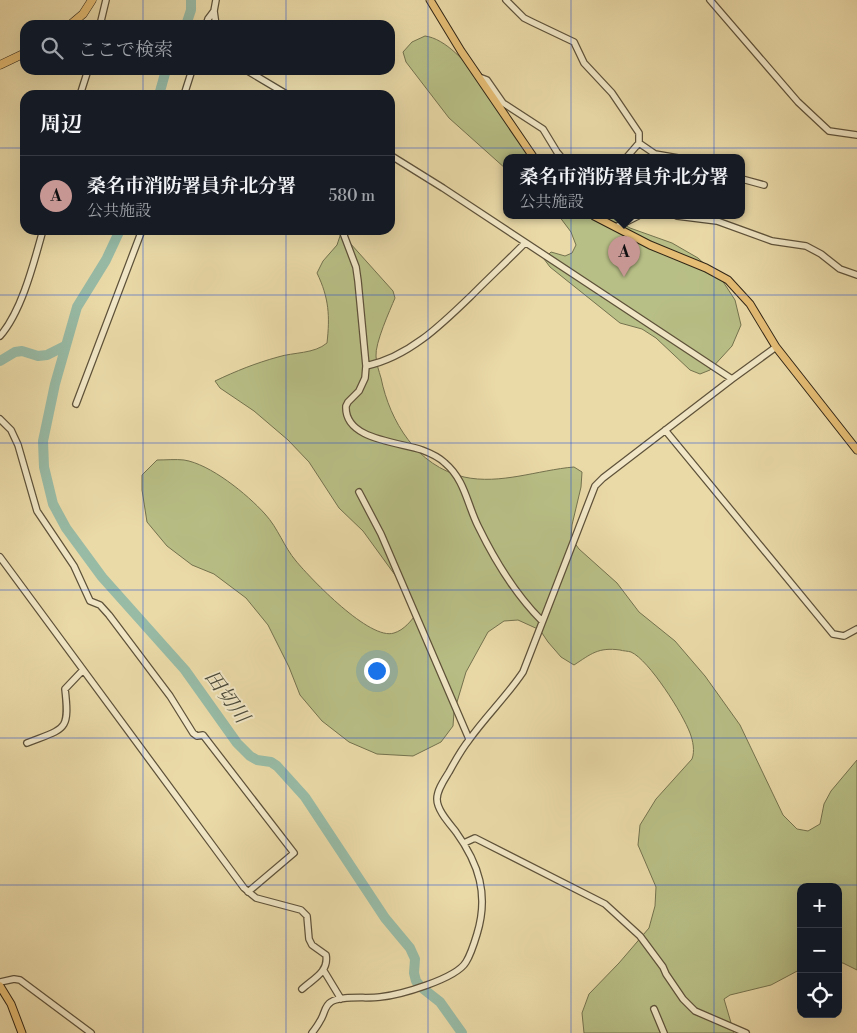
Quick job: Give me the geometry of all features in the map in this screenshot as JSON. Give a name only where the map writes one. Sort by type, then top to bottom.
[{"type":"highway","points":[[76,20],[83,14],[92,0]]},
{"type":"highway","points":[[0,65],[20,55]]},
{"type":"main road","points":[[430,0],[461,50],[531,154]]},
{"type":"main road","points":[[600,219],[728,280],[750,304],[776,347],[857,450]]},
{"type":"main road","points":[[0,986],[11,1004],[22,1033]]},
{"type":"street","points":[[101,20],[106,0]]},
{"type":"street","points":[[215,20],[214,11],[216,0]]},
{"type":"street","points":[[506,0],[524,18],[574,42],[584,63],[608,87],[639,133],[639,143],[629,154]]},
{"type":"street","points":[[710,0],[798,102],[829,131],[857,136]]},
{"type":"street","points":[[208,20],[214,11]]},
{"type":"street","points":[[82,90],[86,75]]},
{"type":"street","points":[[186,90],[190,75]]},
{"type":"street","points":[[254,75],[280,90]]},
{"type":"street","points":[[480,76],[487,80],[503,103],[538,124],[559,154]]},
{"type":"street","points":[[639,143],[655,154]]},
{"type":"street","points":[[395,158],[732,379]]},
{"type":"street","points":[[745,180],[764,185]]},
{"type":"street","points":[[616,227],[632,219]]},
{"type":"street","points":[[702,219],[718,221],[772,241],[806,246],[821,254],[840,269],[857,275]]},
{"type":"street","points":[[0,336],[24,292],[42,235]]},
{"type":"street","points":[[76,404],[140,235]]},
{"type":"street","points":[[344,235],[356,267],[366,366],[363,385],[346,406],[349,418],[366,435],[422,450],[444,462],[453,471],[462,484],[477,524],[496,560],[518,594],[542,621]]},
{"type":"street","points":[[366,366],[402,352],[433,332],[525,243]]},
{"type":"street","points":[[312,1033],[322,1019],[326,1007],[334,1000],[391,995],[437,982],[459,971],[464,965],[478,930],[482,896],[474,863],[464,843],[441,811],[437,801],[443,782],[469,739],[523,672],[595,486],[665,430],[776,347]]},
{"type":"street","points":[[0,419],[11,430],[18,445],[37,511],[74,566],[90,601],[100,605],[109,615],[170,696],[196,736],[203,736],[294,853],[248,892]]},
{"type":"street","points":[[665,430],[833,634],[844,636],[857,629]]},
{"type":"street","points":[[359,492],[381,534],[469,739]]},
{"type":"street","points":[[0,557],[248,892],[256,898],[301,910],[307,916],[308,939],[312,945],[326,956],[328,963],[324,971],[302,989]]},
{"type":"street","points":[[27,743],[60,730],[65,724],[65,689],[83,670]]},
{"type":"street","points":[[464,843],[475,838],[605,904],[640,936],[663,967],[683,999],[695,1011],[746,1033]]},
{"type":"street","points":[[324,971],[341,999]]},
{"type":"street","points":[[0,982],[14,979],[20,980],[91,1033]]},
{"type":"street","points":[[654,1009],[664,1033]]},
{"type":"green space","points":[[425,36],[440,41],[456,53],[486,88],[535,154],[503,154],[503,166],[449,118],[406,62],[403,52],[412,42]]},
{"type":"green space","points":[[561,219],[614,219],[630,228],[672,243],[698,258],[722,280],[735,300],[741,325],[732,346],[710,370],[700,374],[690,370],[656,338],[642,329],[620,323],[550,267],[544,259],[551,252],[565,256],[572,253],[576,245],[571,232]]},
{"type":"green space","points":[[340,235],[343,235],[393,291],[395,298],[378,343],[376,361],[385,394],[399,426],[408,440],[432,463],[464,477],[478,479],[505,478],[574,467],[582,472],[571,538],[579,549],[617,583],[639,612],[675,641],[705,676],[740,725],[783,815],[797,829],[808,831],[820,824],[824,804],[831,791],[857,760],[857,970],[842,963],[842,883],[797,883],[797,971],[771,985],[730,995],[724,999],[734,1033],[584,1033],[582,1013],[589,994],[649,928],[655,906],[656,887],[638,845],[640,825],[656,799],[693,756],[693,743],[686,724],[665,688],[647,665],[631,652],[612,649],[595,652],[574,665],[561,657],[540,630],[518,620],[504,621],[488,632],[466,672],[454,712],[453,726],[441,742],[413,756],[377,754],[349,742],[322,721],[300,695],[289,667],[268,625],[246,598],[214,574],[192,565],[167,546],[147,522],[142,490],[142,475],[157,460],[184,460],[194,463],[205,467],[228,481],[257,506],[270,519],[292,556],[304,570],[327,594],[356,618],[371,628],[384,633],[394,633],[410,622],[417,613],[403,586],[363,531],[339,508],[309,462],[288,440],[254,411],[220,388],[215,381],[262,362],[284,355],[310,351],[327,343],[328,307],[317,273],[323,261],[337,245]]},
{"type":"waterway","points":[[188,20],[191,10],[191,0]]},
{"type":"waterway","points":[[160,90],[165,75]]},
{"type":"waterway","name":"田切川","points":[[118,235],[106,260],[77,307],[55,384],[43,441],[44,467],[53,504],[66,528],[102,577],[185,670],[237,743],[250,756],[257,760],[271,762],[277,766],[305,797],[385,918],[410,948],[415,959],[414,973],[416,981],[440,1002],[462,1033]]},
{"type":"waterway","points":[[0,361],[15,352],[22,351],[38,356],[47,355],[65,346]]},
{"type":"place","name":"桑名市消防署員弁北分署","points":[[624,277]]}]
